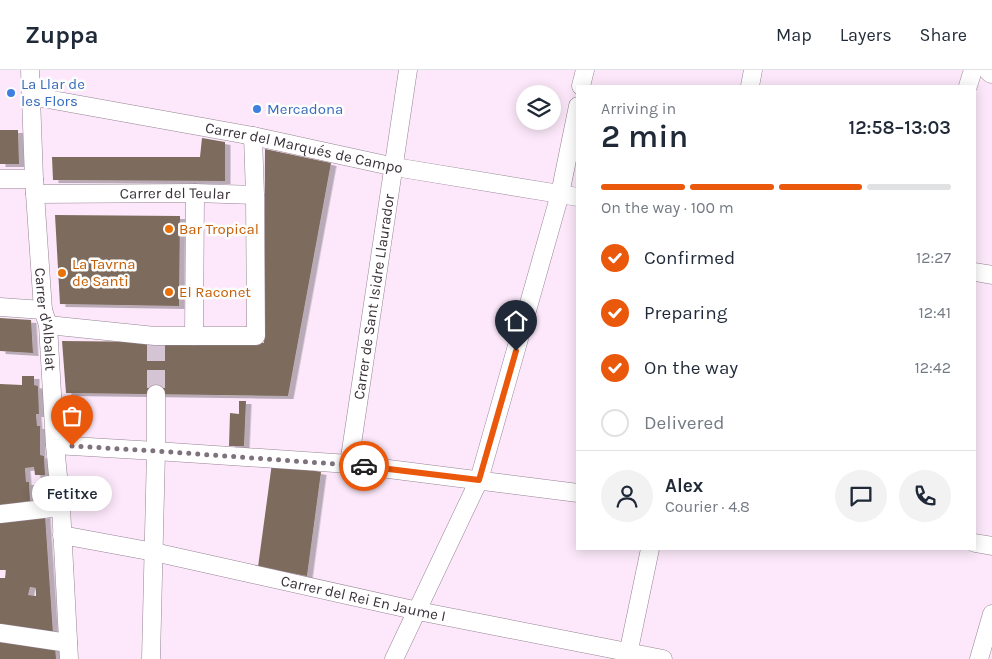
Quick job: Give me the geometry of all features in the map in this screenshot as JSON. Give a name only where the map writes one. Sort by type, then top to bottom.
[{"type":"street","name":"Carrer d'Albalat","points":[[30,70],[35,187],[54,445],[61,508],[68,651]]},
{"type":"street","name":"Carrer de Sant Isidre Llaurador","points":[[349,464],[395,167],[408,70]]},
{"type":"street","points":[[581,85],[585,70]]},
{"type":"street","points":[[750,85],[754,70]]},
{"type":"street","points":[[968,85],[973,70]]},
{"type":"street","name":"Carrer del Marqués de Campo","points":[[31,96],[253,136],[395,167],[569,196]]},
{"type":"street","points":[[394,659],[479,480],[569,196],[576,126]]},
{"type":"street","points":[[0,307],[155,340],[194,336],[256,336],[253,136]]},
{"type":"street","name":"Carrer del Teular","points":[[0,179],[35,187],[255,195]]},
{"type":"street","points":[[194,336],[195,194]]},
{"type":"street","points":[[976,272],[992,275]]},
{"type":"street","points":[[151,659],[156,394]]},
{"type":"street","points":[[54,445],[349,464],[576,494]]},
{"type":"street","points":[[0,514],[61,508]]},
{"type":"street","name":"Carrer del Rei En Jaume I","points":[[62,535],[154,552],[627,655],[663,659]]},
{"type":"street","points":[[976,543],[992,546]]},
{"type":"street","points":[[627,655],[650,550]]},
{"type":"street","points":[[979,659],[992,614]]},
{"type":"street","points":[[0,633],[68,651]]},
{"type":"building","points":[[0,130],[18,130],[19,164],[0,164]]},
{"type":"building","points":[[202,138],[225,142],[225,181],[53,180],[52,157],[200,157]]},
{"type":"building","points":[[265,149],[331,163],[288,396],[66,393],[62,341],[264,343]]},
{"type":"building","points":[[55,215],[180,216],[179,306],[60,304]]},
{"type":"building","points":[[0,318],[31,320],[33,353],[0,351]]},
{"type":"building","points":[[22,376],[34,376],[34,385],[38,386],[39,414],[36,414],[37,426],[40,426],[40,455],[44,456],[45,475],[35,475],[34,467],[25,468],[26,482],[29,482],[30,501],[16,503],[16,506],[0,507],[0,384],[22,385]]},
{"type":"building","points":[[239,401],[246,401],[244,446],[229,446],[230,413],[239,414]]},
{"type":"building","points":[[272,463],[321,472],[307,576],[258,567]]},
{"type":"building","points":[[45,515],[53,633],[0,627],[0,578],[5,578],[6,570],[0,570],[0,521]],"holes":[[[30,587],[36,588],[36,596],[28,595]]]},
{"type":"building","points":[[15,641],[55,646],[56,659],[0,659],[0,642],[15,644]]},
{"type":"tunnel","points":[[156,343],[156,394]]},
{"type":"way so far","points":[[72,446],[364,466]]},
{"type":"place","name":"La Llar de les Flors","points":[[11,93]]},
{"type":"place","name":"Mercadona","points":[[257,109]]},
{"type":"place","name":"Bar Tropical","points":[[169,229]]},
{"type":"place","name":"La Tavrna de Santi","points":[[62,273]]},
{"type":"place","name":"El Raconet","points":[[169,292]]},
{"type":"place","name":"Fetitxe","points":[[72,446]]},
{"type":"route","points":[[364,466],[479,480],[516,351]]}]
